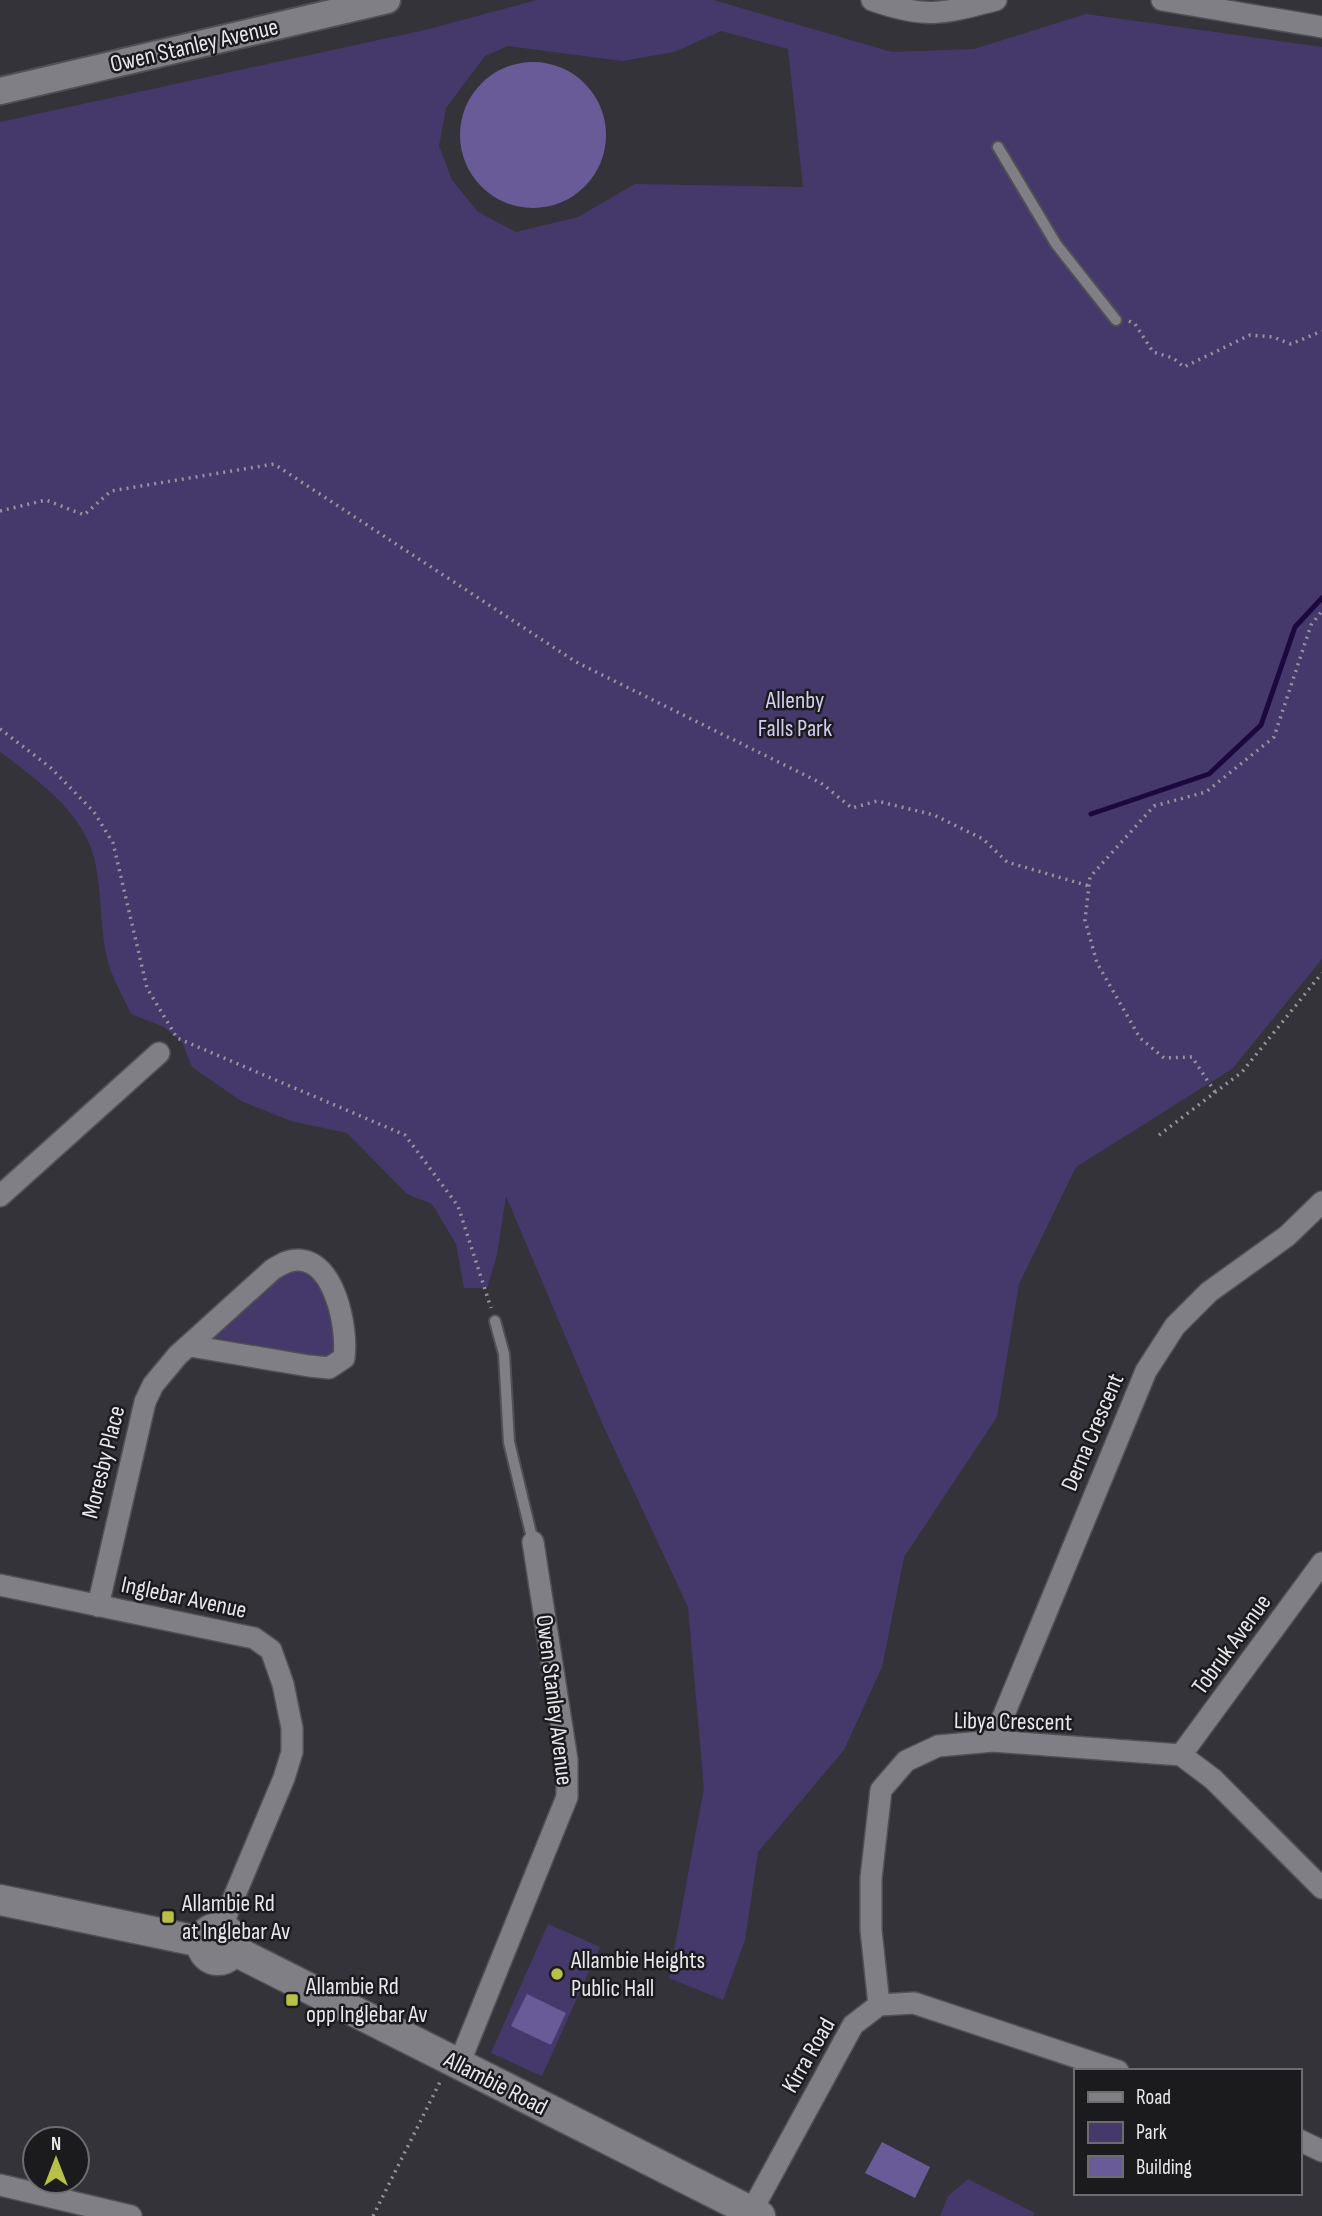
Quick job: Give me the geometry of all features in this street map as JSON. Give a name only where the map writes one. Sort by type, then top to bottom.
[{"type":"main road","name":"Allambie Road","points":[[0,1900],[218,1940],[450,2073],[756,2214]]},
{"type":"street","name":"Owen Stanley Avenue","points":[[0,90],[387,0]]},
{"type":"street","points":[[872,0],[913,13],[930,15],[996,0]]},
{"type":"street","points":[[1162,0],[1217,5],[1322,27]]},
{"type":"street","points":[[0,1196],[159,1053]]},
{"type":"street","name":"Derna Crescent","points":[[993,1741],[1146,1371],[1175,1326],[1209,1292],[1287,1236],[1322,1202]]},
{"type":"street","name":"Moresby Place","points":[[97,1606],[145,1402],[164,1370],[272,1270],[299,1259],[314,1267],[333,1286],[347,1339],[344,1358],[329,1368],[190,1346]]},
{"type":"street","name":"Owen Stanley Avenue","points":[[450,2073],[567,1797],[567,1760],[533,1542]]},
{"type":"street","name":"Tobruk Avenue","points":[[1181,1755],[1322,1563]]},
{"type":"street","name":"Inglebar Avenue","points":[[0,1585],[254,1638],[271,1650],[290,1717],[292,1752],[284,1779],[218,1940]]},
{"type":"street","name":"Libya Crescent","points":[[879,2005],[871,1930],[871,1878],[881,1790],[906,1761],[939,1746],[993,1741],[1181,1755]]},
{"type":"street","points":[[1181,1755],[1213,1779],[1322,1888]]},
{"type":"street","points":[[879,2005],[914,2003],[1112,2069]]},
{"type":"street","name":"Kirra Road","points":[[756,2214],[853,2025],[879,2005]]},
{"type":"street","points":[[1301,2141],[1322,2151]]},
{"type":"street","points":[[0,2185],[131,2216]]},
{"type":"lane","points":[[998,147],[1056,244],[1116,320]]},
{"type":"lane","name":"Owen Stanley Avenue","points":[[495,1321],[504,1354],[509,1442],[533,1542]]},
{"type":"path","points":[[1116,320],[1119,316],[1135,324],[1153,352],[1173,358],[1184,367],[1194,365],[1206,354],[1250,335],[1273,337],[1291,344],[1322,331]]},
{"type":"path","points":[[0,511],[46,500],[84,515],[111,491],[274,464],[576,662],[821,783],[852,808],[877,801],[934,816],[984,839],[1007,862],[1089,886]]},
{"type":"path","points":[[1215,1093],[1192,1057],[1164,1058],[1140,1038],[1097,963],[1085,920],[1090,877],[1154,806],[1206,792],[1273,737],[1311,625],[1322,611]]},
{"type":"path","points":[[0,729],[51,768],[94,812],[113,843],[147,988],[177,1038],[405,1135],[458,1206],[495,1321]]},
{"type":"path","points":[[1159,1135],[1242,1072],[1322,973]]},
{"type":"path","points":[[373,2216],[450,2073]]},
{"type":"green space","name":"Allenby Falls Park","points":[[537,0],[713,0],[892,52],[974,49],[1086,14],[1322,47],[1322,959],[1232,1069],[1076,1167],[1019,1284],[997,1417],[904,1557],[882,1667],[844,1750],[758,1852],[745,1940],[723,2000],[669,1978],[704,1788],[688,1607],[602,1423],[506,1196],[497,1255],[487,1288],[464,1288],[456,1244],[432,1204],[407,1194],[347,1133],[291,1121],[241,1101],[192,1067],[182,1042],[164,1027],[131,1014],[109,965],[96,868],[87,838],[55,796],[0,752],[0,122],[425,30]],"holes":[[[721,31],[788,49],[803,187],[635,184],[578,217],[516,232],[478,212],[452,180],[439,146],[446,108],[485,56],[508,46],[622,61],[674,52]]]},
{"type":"green space","points":[[294,1267],[307,1273],[323,1292],[331,1315],[338,1354],[331,1359],[216,1338],[215,1333],[279,1276]]},
{"type":"green space","name":"Allambie Heights Public Hall","points":[[548,1924],[600,1947],[542,2076],[491,2053]]},
{"type":"green space","points":[[968,2179],[1035,2213],[1033,2216],[940,2216],[948,2196]]},
{"type":"building","points":[[533,62],[561,68],[584,84],[600,107],[606,135],[600,163],[584,186],[561,202],[533,208],[505,202],[482,186],[466,163],[460,135],[466,107],[482,84],[505,68]]},
{"type":"building","points":[[527,1994],[566,2013],[551,2045],[511,2026]]},
{"type":"building","points":[[882,2142],[930,2167],[915,2198],[865,2173]]},
{"type":"waterway","points":[[1091,814],[1209,774],[1261,725],[1295,627],[1322,598]]},
{"type":"place","name":"Allambie Rd at Inglebar Av","points":[[168,1917]]},
{"type":"place","name":"Allambie Heights Public Hall","points":[[557,1974]]},
{"type":"place","name":"Allambie Rd opp Inglebar Av","points":[[292,2000]]}]
